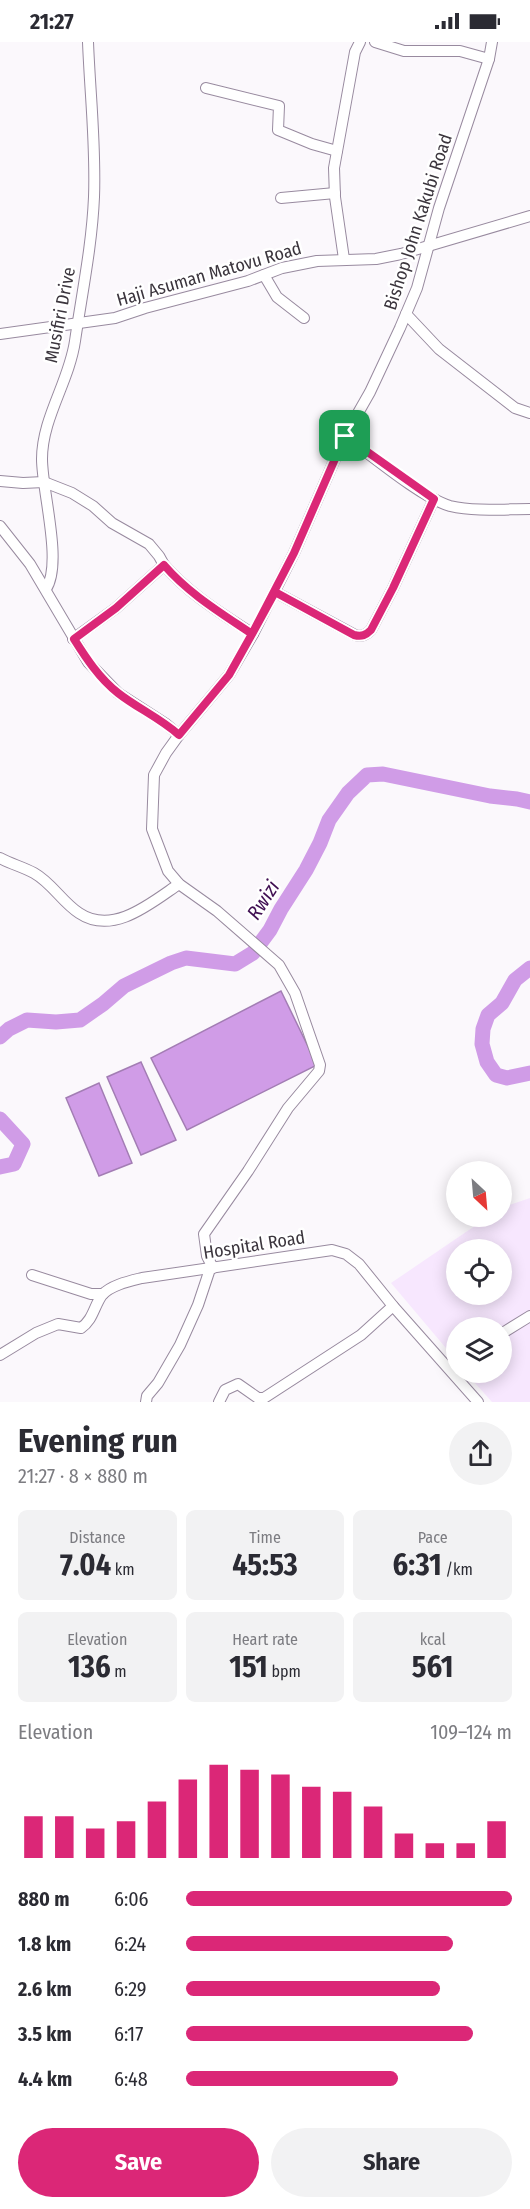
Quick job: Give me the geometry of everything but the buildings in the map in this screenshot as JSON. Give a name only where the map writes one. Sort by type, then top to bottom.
[{"type":"street","name":"Musifiri Drive","points":[[46,589],[53,573],[53,552],[44,482],[43,441],[72,359],[94,199],[95,161],[88,42]]},
{"type":"street","points":[[344,259],[335,193],[337,151],[355,52],[360,42]]},
{"type":"street","points":[[375,42],[404,51],[460,51],[489,59]]},
{"type":"street","name":"Bishop John Kakubi Road","points":[[178,884],[168,871],[152,829],[154,775],[179,735],[229,675],[275,592],[345,436],[370,392],[406,314],[417,288],[440,208],[489,59],[492,42]]},
{"type":"street","points":[[206,88],[279,106],[278,130],[337,151]]},
{"type":"street","points":[[282,198],[335,193]]},
{"type":"street","name":"Haji Asuman Matovu Road","points":[[0,334],[115,318],[282,268],[305,263],[376,259],[401,254],[530,216]]},
{"type":"street","points":[[264,275],[277,297],[304,318]]},
{"type":"street","points":[[406,314],[440,349],[515,408],[530,413]]},
{"type":"street","points":[[345,436],[434,499],[450,506],[477,509],[530,509]]},
{"type":"street","points":[[0,481],[44,482],[79,497],[112,523],[149,544],[174,576],[207,604],[252,634]]},
{"type":"street","points":[[275,592],[354,635],[360,637],[367,634],[393,588],[434,499]]},
{"type":"street","points":[[0,526],[30,564],[88,662],[118,693],[179,735]]},
{"type":"street","points":[[74,639],[116,608],[164,565]]},
{"type":"street","points":[[0,858],[34,873],[54,888],[78,913],[94,921],[126,917],[178,884],[217,911],[247,936],[284,973],[295,993],[316,1051],[319,1071],[288,1108],[204,1234],[211,1268],[180,1345],[158,1383],[147,1396],[146,1402]]},
{"type":"street","name":"Hospital Road","points":[[103,1294],[120,1284],[142,1278],[332,1250],[346,1254],[359,1264],[393,1306],[446,1359]]},
{"type":"street","points":[[0,1355],[58,1324],[81,1328],[92,1315],[103,1294],[91,1294],[32,1275]]},
{"type":"street","points":[[219,1402],[225,1390],[238,1384],[258,1400],[264,1398],[360,1335],[393,1306]]},
{"type":"street","points":[[512,1327],[530,1316]]},
{"type":"street","name":"Hospital Road","points":[[465,1383],[478,1402]]},
{"type":"shaded area","points":[[281,991],[317,1065],[187,1130],[151,1058]]},
{"type":"shaded area","points":[[141,1062],[176,1140],[141,1155],[107,1077]]},
{"type":"shaded area","points":[[99,1083],[132,1163],[99,1176],[66,1098]]},
{"type":"shaded area","points":[[530,1198],[530,1402],[492,1402],[475,1383],[512,1383],[512,1317],[446,1317],[446,1348],[391,1283],[446,1246],[446,1305],[512,1305],[512,1239],[456,1239],[473,1227],[512,1227],[512,1204]]},
{"type":"waterway","name":"Rwizi","points":[[0,1037],[9,1029],[27,1020],[56,1022],[80,1020],[124,986],[186,958],[235,964],[253,953],[270,930],[306,870],[329,820],[348,793],[367,775],[383,774],[530,802]]},
{"type":"waterway","name":"Rwizi","points":[[530,968],[515,980],[502,1003],[488,1015],[483,1029],[482,1044],[487,1062],[496,1075],[507,1078],[530,1073]]},
{"type":"waterway","name":"Rwizi","points":[[0,1119],[23,1144],[14,1164],[0,1167]]},
{"type":"route","points":[[345,436],[275,592],[252,634],[229,675],[202,709],[179,735],[148,711],[118,693],[88,662],[74,639],[116,608],[164,565],[207,604],[252,634],[275,592],[354,635],[360,637],[371,630],[434,499],[345,436]]}]
